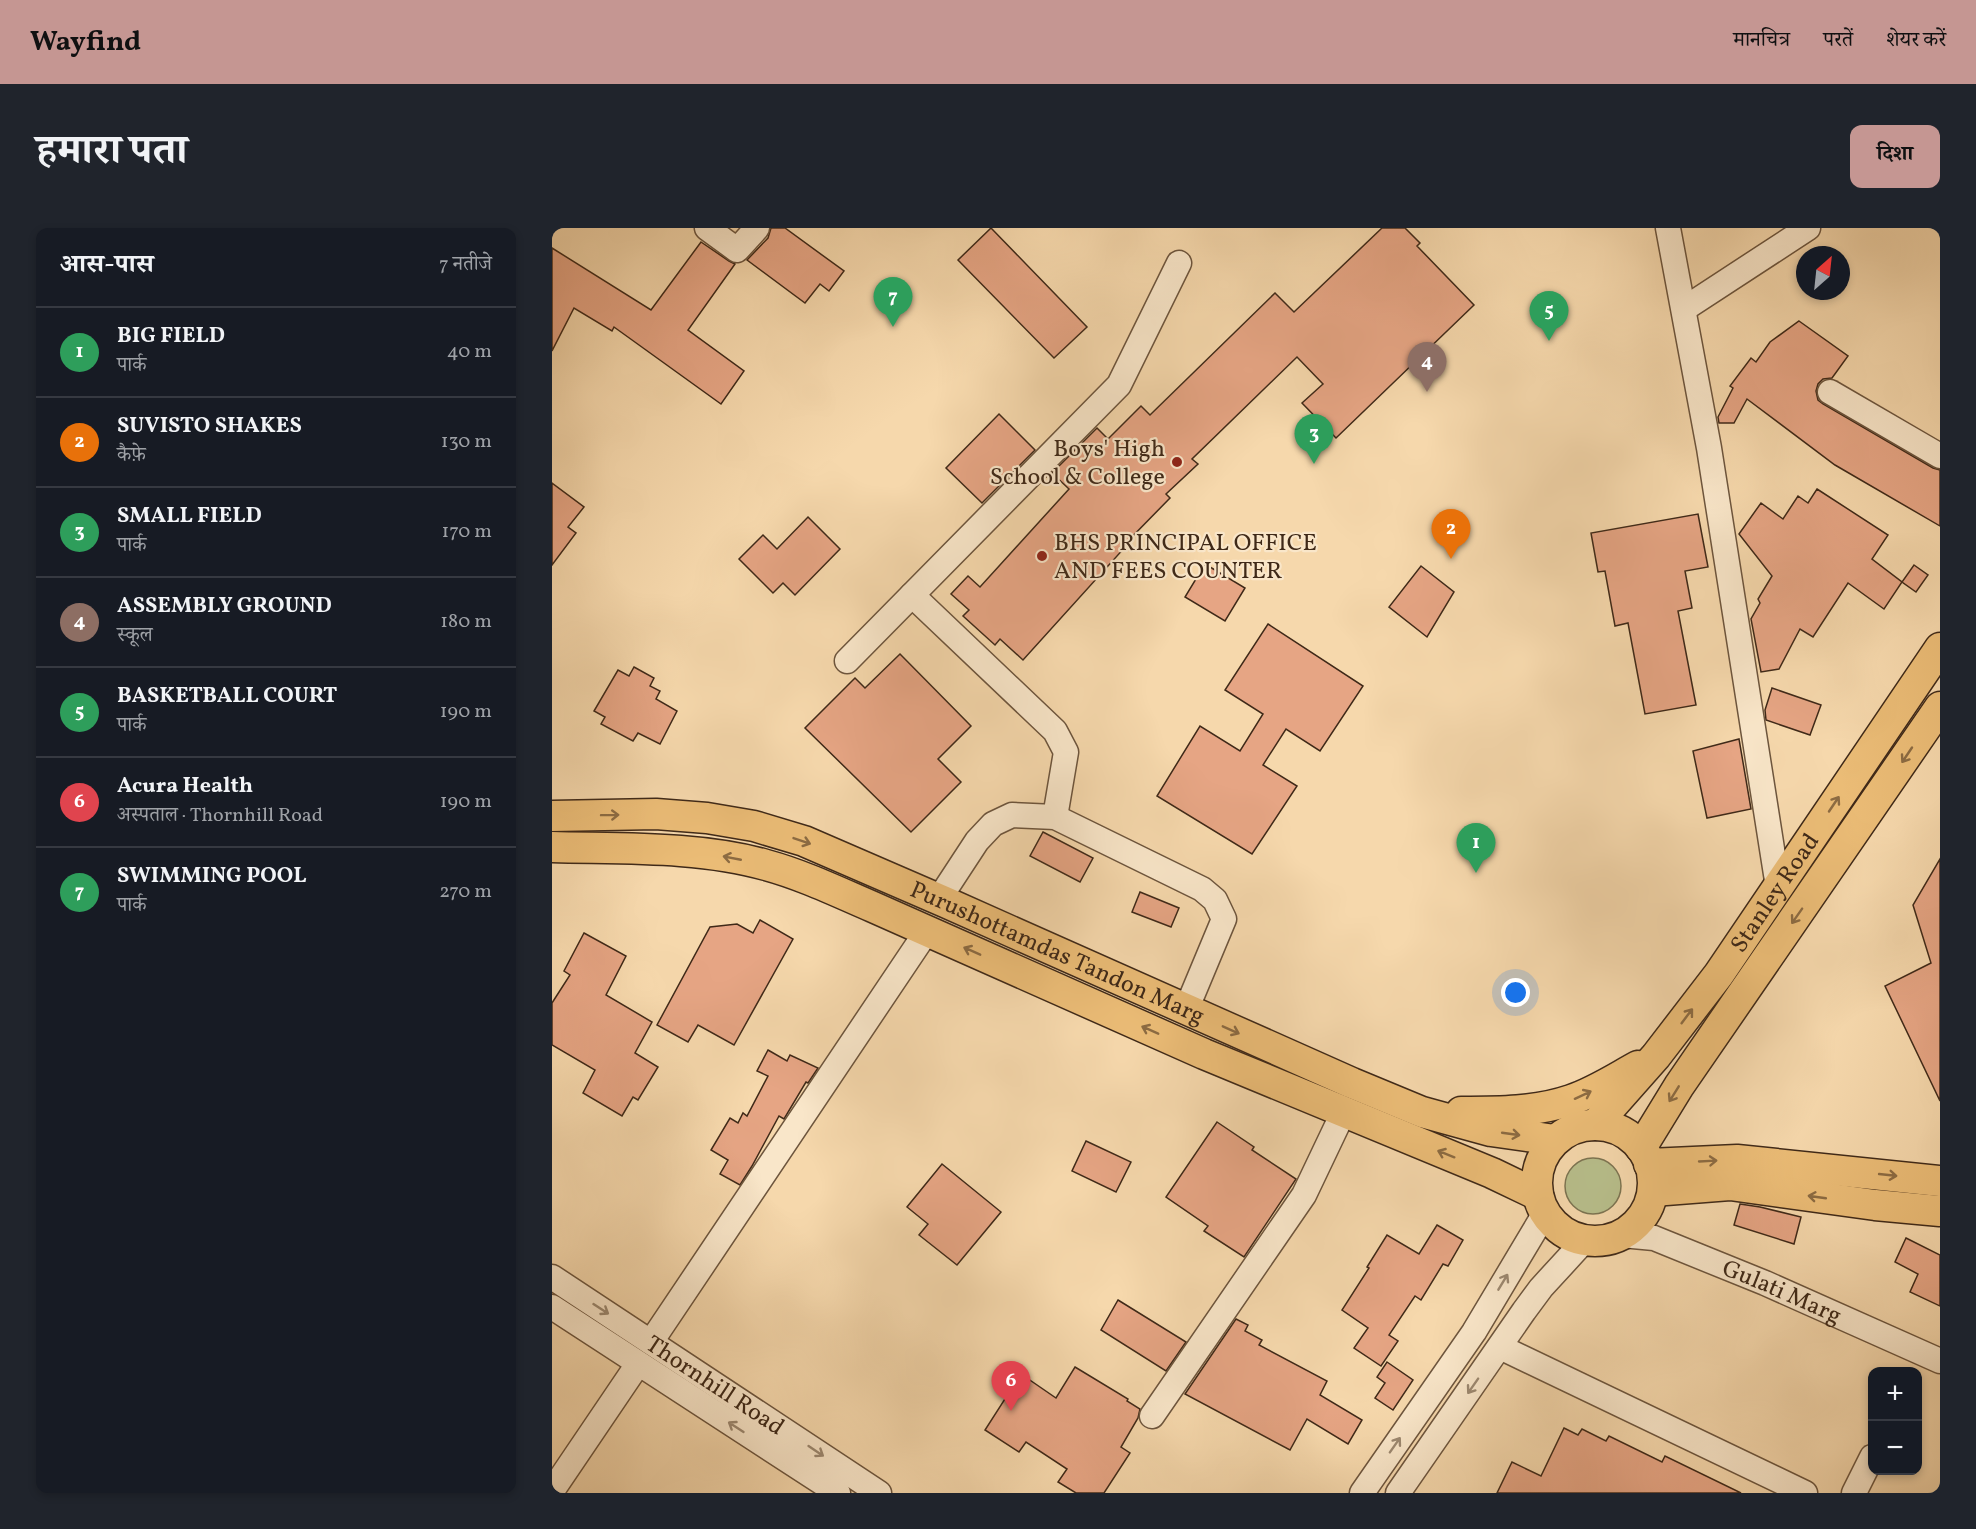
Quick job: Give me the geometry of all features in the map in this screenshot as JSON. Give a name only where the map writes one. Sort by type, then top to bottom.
[{"type":"main road","name":"Stanley Road","points":[[1595,1125],[1656,1056],[1719,974],[1940,648]]},
{"type":"main road","name":"Stanley Road","points":[[1648,1168],[1692,1067],[1940,707]]},
{"type":"main road","name":"Purushottamdas Tandon Marg","points":[[552,816],[656,814],[707,818],[754,826],[804,841],[1422,1112],[1491,1131],[1555,1140]]},
{"type":"main road","name":"Purushottamdas Tandon Marg","points":[[552,847],[660,850],[706,854],[766,864],[822,885],[1204,1054],[1492,1173],[1541,1204]]},
{"type":"main road","points":[[1422,1112],[1524,1111],[1551,1106],[1574,1099],[1656,1056]]},
{"type":"main road","points":[[1595,1125],[1613,1128],[1629,1136],[1648,1168],[1649,1205],[1642,1217],[1622,1235],[1604,1241],[1585,1240],[1569,1235],[1555,1226],[1541,1204],[1537,1175],[1543,1156],[1555,1140],[1567,1132],[1595,1125]]},
{"type":"main road","points":[[1648,1168],[1737,1160],[1940,1181]]},
{"type":"main road","points":[[1648,1168],[1730,1185],[1875,1205],[1940,1211]]},
{"type":"street","points":[[707,228],[737,250],[757,228]]},
{"type":"street","points":[[1668,228],[1709,448],[1778,888]]},
{"type":"street","points":[[1684,309],[1808,228]]},
{"type":"street","points":[[847,661],[1119,385],[1179,263]]},
{"type":"street","points":[[1830,392],[1940,456]]},
{"type":"street","points":[[912,595],[1055,730],[1066,752],[1055,817]]},
{"type":"street","points":[[939,899],[977,841],[993,824],[1012,814],[1055,817],[1202,889],[1215,900],[1224,919],[1186,1010]]},
{"type":"street","points":[[651,1342],[927,931]]},
{"type":"street","points":[[1152,1416],[1304,1195],[1344,1111]]},
{"type":"street","points":[[1362,1493],[1474,1332],[1541,1204]]},
{"type":"street","name":"Gulati Marg","points":[[1622,1235],[1654,1238],[1765,1283],[1927,1362]]},
{"type":"street","points":[[1398,1493],[1541,1288],[1585,1240]]},
{"type":"street","name":"Thornhill Road","points":[[552,1277],[879,1493]]},
{"type":"street","name":"Thornhill Road","points":[[552,1307],[829,1491]]},
{"type":"street","points":[[1500,1347],[1805,1493]]},
{"type":"street","points":[[552,1491],[638,1364]]},
{"type":"street","points":[[1854,1493],[1868,1465]]},
{"type":"green space","points":[[1588,1158],[1598,1158],[1613,1166],[1619,1175],[1621,1186],[1619,1197],[1613,1206],[1598,1214],[1588,1214],[1577,1209],[1570,1202],[1565,1191],[1565,1181],[1570,1170],[1577,1163]]},
{"type":"building","points":[[771,228],[785,228],[844,271],[829,291],[820,284],[805,303],[747,260],[768,238]]},
{"type":"building","points":[[991,228],[1087,327],[1054,358],[958,260]]},
{"type":"building","points":[[1382,228],[1405,228],[1420,243],[1417,246],[1474,305],[1336,438],[1302,403],[1323,384],[1297,357],[1192,459],[1198,464],[1166,494],[1170,498],[1126,543],[1127,545],[1023,660],[1000,639],[995,645],[963,616],[969,610],[951,594],[968,576],[980,587],[1069,489],[1052,473],[1097,428],[1108,439],[1141,406],[1150,415],[1275,293],[1294,312]]},
{"type":"building","points":[[701,242],[735,264],[688,330],[744,371],[721,404],[614,327],[612,331],[574,308],[552,351],[552,248],[651,310]]},
{"type":"building","points":[[1799,321],[1848,356],[1832,378],[1823,379],[1818,384],[1816,391],[1818,400],[1940,470],[1940,526],[1835,465],[1747,399],[1734,423],[1719,423],[1718,417],[1733,388],[1730,386],[1751,358],[1756,362],[1770,342]]},
{"type":"building","points":[[999,414],[1035,450],[982,503],[946,468]]},
{"type":"building","points":[[552,483],[584,507],[568,527],[576,533],[552,565]]},
{"type":"building","points":[[1817,489],[1888,535],[1872,559],[1902,582],[1884,609],[1848,583],[1813,637],[1800,629],[1779,669],[1761,672],[1751,619],[1760,603],[1758,599],[1772,576],[1739,534],[1761,503],[1783,519],[1798,496],[1808,503]]},
{"type":"building","points":[[1698,514],[1708,567],[1685,571],[1692,608],[1678,611],[1696,705],[1645,714],[1628,623],[1615,626],[1605,571],[1598,572],[1591,533]]},
{"type":"building","points":[[808,517],[840,549],[795,595],[783,583],[773,593],[739,559],[763,535],[777,549]]},
{"type":"building","points":[[1205,564],[1245,588],[1225,621],[1185,597]]},
{"type":"building","points":[[1914,565],[1928,575],[1916,592],[1902,582]]},
{"type":"building","points":[[1421,566],[1454,592],[1427,637],[1389,607]]},
{"type":"building","points":[[1268,624],[1363,686],[1320,751],[1286,729],[1263,765],[1297,786],[1252,854],[1157,796],[1200,726],[1240,751],[1263,714],[1225,690]]},
{"type":"building","points":[[900,654],[971,726],[938,759],[961,782],[911,832],[805,728],[855,678],[865,688]]},
{"type":"building","points":[[634,667],[654,678],[650,686],[660,691],[656,699],[677,711],[660,744],[638,733],[633,741],[601,724],[605,717],[594,711],[618,670],[629,676]]},
{"type":"building","points":[[1772,688],[1821,705],[1810,735],[1766,720],[1765,710]]},
{"type":"building","points":[[1739,739],[1751,809],[1707,818],[1693,751]]},
{"type":"building","points":[[1043,832],[1093,858],[1080,882],[1030,856]]},
{"type":"building","points":[[1940,859],[1940,1101],[1885,986],[1931,963],[1913,905]]},
{"type":"building","points":[[1140,892],[1179,908],[1171,927],[1132,912]]},
{"type":"building","points":[[760,920],[793,939],[734,1045],[698,1025],[688,1042],[657,1025],[710,927],[737,924],[753,933]]},
{"type":"building","points":[[584,933],[626,956],[606,995],[652,1022],[635,1053],[658,1067],[638,1100],[633,1097],[622,1116],[583,1093],[595,1070],[552,1045],[552,1003],[570,975],[564,971]]},
{"type":"building","points":[[768,1050],[787,1061],[790,1055],[818,1068],[808,1083],[806,1082],[784,1119],[779,1116],[740,1185],[720,1174],[728,1160],[711,1150],[730,1118],[738,1123],[743,1113],[747,1116],[768,1076],[757,1071]]},
{"type":"building","points":[[1217,1122],[1254,1147],[1252,1150],[1296,1179],[1244,1257],[1204,1231],[1208,1226],[1166,1197]]},
{"type":"building","points":[[1086,1141],[1131,1162],[1116,1192],[1072,1171]]},
{"type":"building","points":[[942,1164],[1001,1212],[957,1265],[919,1235],[928,1224],[907,1207]]},
{"type":"building","points":[[1740,1204],[1801,1217],[1794,1244],[1734,1225]]},
{"type":"building","points":[[1437,1225],[1463,1240],[1448,1266],[1443,1264],[1421,1300],[1415,1296],[1389,1335],[1398,1341],[1381,1366],[1354,1348],[1368,1328],[1342,1310],[1387,1235],[1419,1254]]},
{"type":"building","points":[[1906,1238],[1940,1255],[1940,1306],[1910,1292],[1918,1274],[1895,1262]]},
{"type":"building","points":[[1118,1300],[1186,1342],[1166,1371],[1101,1330]]},
{"type":"building","points":[[1236,1319],[1248,1325],[1245,1331],[1262,1340],[1259,1345],[1327,1381],[1320,1395],[1362,1420],[1348,1444],[1307,1419],[1290,1450],[1185,1394]]},
{"type":"building","points":[[1387,1362],[1413,1380],[1393,1410],[1375,1398],[1385,1383],[1377,1377]]},
{"type":"building","points":[[1075,1367],[1128,1399],[1127,1401],[1140,1409],[1138,1418],[1121,1447],[1130,1453],[1104,1493],[1076,1493],[1058,1482],[1067,1469],[1026,1442],[1019,1452],[985,1430],[1021,1374],[1056,1398]]},
{"type":"building","points":[[1564,1428],[1578,1435],[1582,1429],[1606,1441],[1609,1436],[1662,1462],[1665,1456],[1741,1493],[1497,1493],[1512,1462],[1541,1476]]},
{"type":"place","name":"SWIMMING POOL","points":[[893,327]]},
{"type":"place","name":"BASKETBALL COURT","points":[[1549,341]]},
{"type":"place","name":"ASSEMBLY GROUND","points":[[1427,392]]},
{"type":"place","name":"Boys' High School & College","points":[[1177,462]]},
{"type":"place","name":"SMALL FIELD","points":[[1314,464]]},
{"type":"place","name":"BHS PRINCIPAL OFFICE AND FEES COUNTER","points":[[1042,556]]},
{"type":"place","name":"SUVISTO SHAKES","points":[[1451,559]]},
{"type":"place","name":"BIG FIELD","points":[[1476,873]]},
{"type":"place","name":"Acura Health","points":[[1011,1411]]}]
